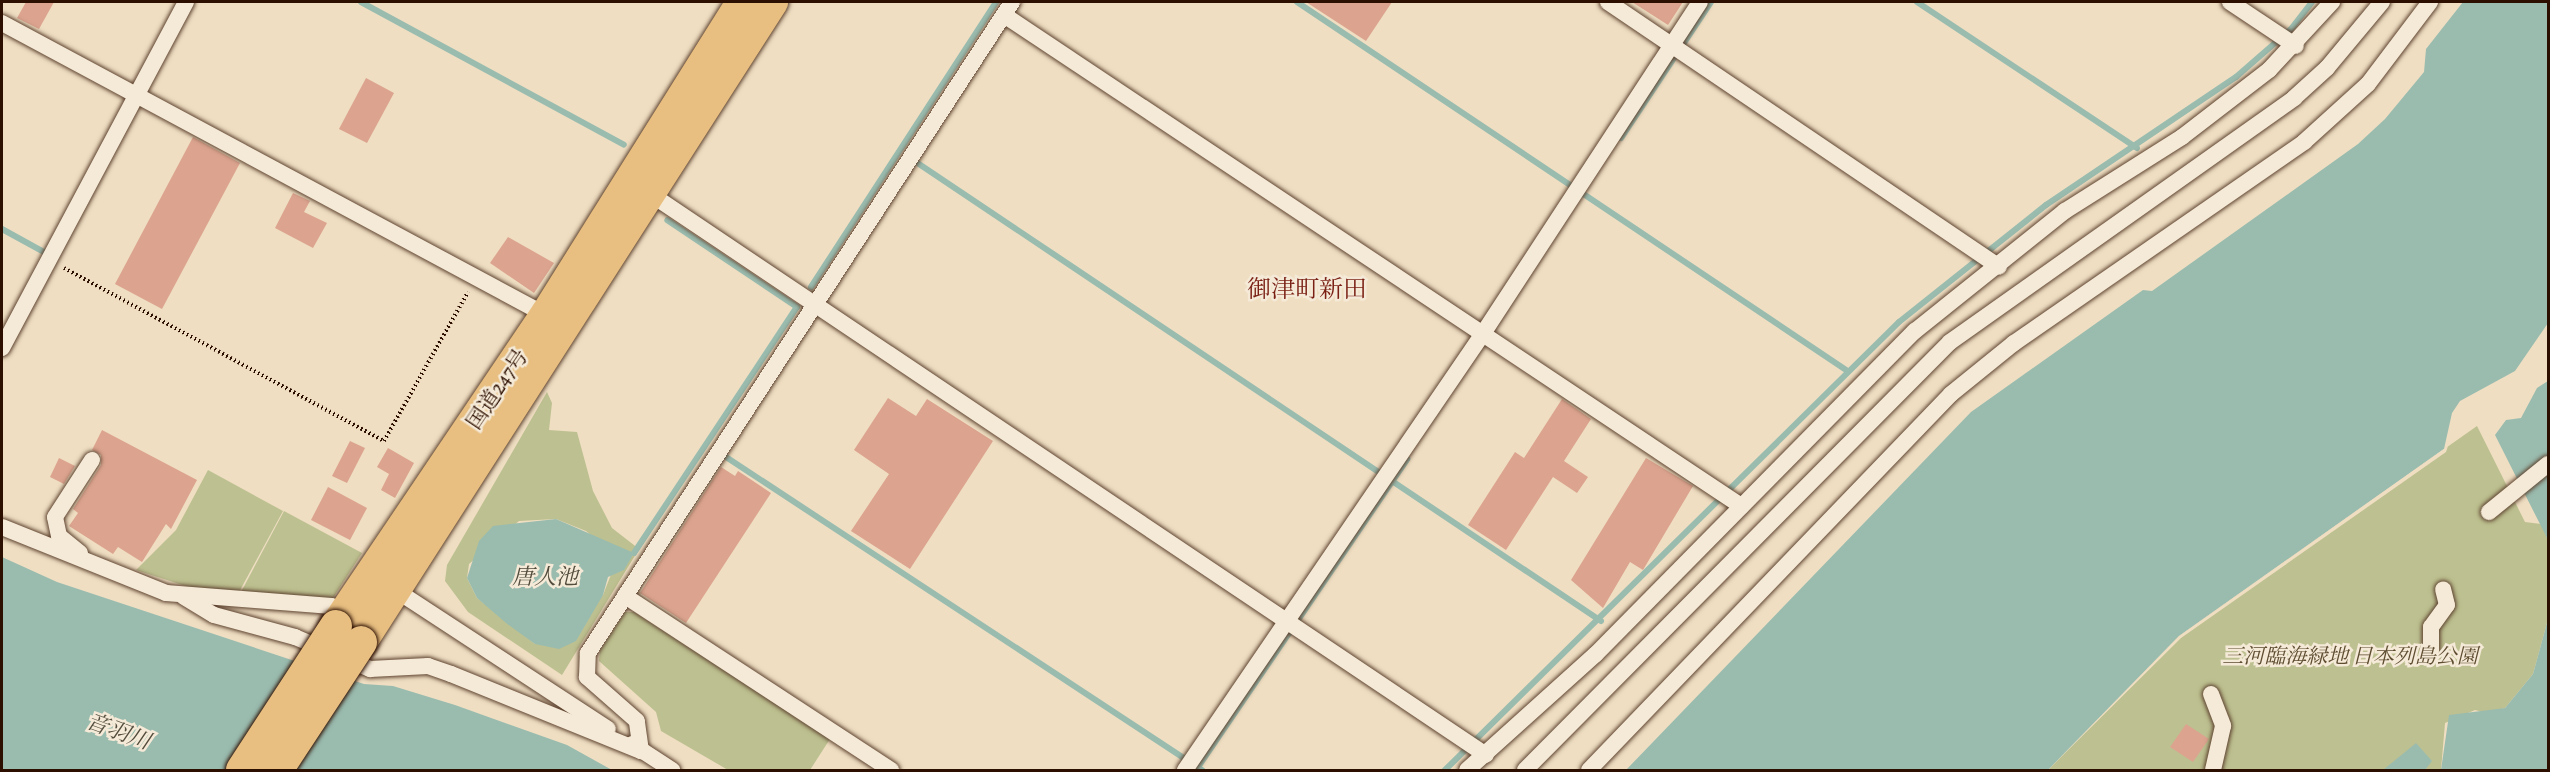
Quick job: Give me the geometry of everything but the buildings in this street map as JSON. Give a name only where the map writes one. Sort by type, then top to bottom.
[{"type":"highway","name":"国道247号","points":[[384,583],[546,315],[742,2]]},
{"type":"highway","name":"国道247号","points":[[242,771],[347,627],[384,583],[650,193],[772,2]]},
{"type":"highway","name":"国道247号","points":[[277,771],[347,627]]},
{"type":"street","points":[[2,348],[186,2]]},
{"type":"street","points":[[1608,2],[1999,267]]},
{"type":"street","points":[[1185,771],[1287,618],[1485,332],[1700,2]]},
{"type":"street","points":[[2230,2],[2296,46]]},
{"type":"street","points":[[1467,771],[1596,654],[1915,331],[1999,267],[2065,211],[2182,137],[2296,46],[2332,2]]},
{"type":"street","points":[[1525,771],[1950,342],[2294,98],[2327,68],[2382,2]]},
{"type":"street","points":[[1589,771],[1952,394],[2014,343],[2304,142],[2368,84],[2430,2]]},
{"type":"street","points":[[642,751],[637,721],[585,670],[588,653],[1008,8],[1741,506]]},
{"type":"street","points":[[2,23],[546,315]]},
{"type":"street","points":[[650,193],[1287,618],[1486,755]]},
{"type":"street","points":[[92,460],[56,517],[55,527],[92,563]]},
{"type":"street","points":[[2489,512],[2548,464]]},
{"type":"street","points":[[2,527],[184,597],[214,615],[295,637],[370,669],[428,666],[642,751]]},
{"type":"street","points":[[384,583],[672,771]]},
{"type":"street","points":[[2431,651],[2431,627],[2447,605],[2444,589]]},
{"type":"street","points":[[625,596],[891,771]]},
{"type":"street","points":[[184,597],[331,606],[347,627]]},
{"type":"street","points":[[2211,694],[2223,726],[2213,771]]},
{"type":"path","points":[[50,261],[384,441],[476,278]]},
{"type":"green space","points":[[547,392],[552,403],[549,430],[577,432],[593,491],[612,528],[639,549],[562,675],[468,612],[445,581],[447,565]],"holes":[[[556,519],[586,531],[597,540],[612,572],[603,595],[535,644],[477,598],[467,578],[469,564],[519,521]]]},
{"type":"green space","name":"三河臨海緑地 日本列島公園","points":[[2477,426],[2525,522],[2541,524],[2548,540],[2548,619],[2533,674],[2505,708],[2487,713],[2475,710],[2445,723],[2441,770],[2048,770],[2179,636]]},
{"type":"green space","points":[[208,470],[283,511],[238,594],[207,593],[136,570],[176,530]]},
{"type":"green space","points":[[284,511],[362,553],[331,601],[240,594]]},
{"type":"green space","points":[[625,612],[634,612],[830,739],[810,770],[728,770],[661,731],[656,712],[599,661],[600,650]]},
{"type":"water","points":[[2463,2],[2548,2],[2548,323],[2515,371],[2460,401],[2452,413],[2444,449],[2179,636],[2048,770],[1626,770],[1971,412],[2143,290],[2152,291],[2358,144],[2385,119],[2424,72],[2426,49]]},
{"type":"water","points":[[2548,381],[2548,540],[2495,435],[2506,420],[2521,418],[2537,388]]},
{"type":"water","name":"唐人池","points":[[556,519],[634,553],[624,570],[608,577],[603,595],[576,641],[559,649],[535,644],[506,623],[477,598],[467,578],[479,541],[493,526]]},
{"type":"water","name":"音羽川","points":[[2,557],[57,582],[364,684],[393,686],[455,705],[567,745],[612,770],[2,770]]},
{"type":"water","points":[[2548,619],[2548,770],[2441,770],[2449,715],[2505,708],[2533,674]]},
{"type":"water","points":[[2416,743],[2432,761],[2425,770],[2383,770]]},
{"type":"pier","points":[[2448,446],[2446,452],[2181,638],[2048,770],[2179,636]]},
{"type":"waterway","points":[[361,2],[624,145]]},
{"type":"waterway","points":[[811,287],[996,2]]},
{"type":"waterway","points":[[1297,2],[1846,370]]},
{"type":"waterway","points":[[1621,138],[1711,2]]},
{"type":"waterway","points":[[1917,2],[2137,148]]},
{"type":"waterway","points":[[1445,770],[1899,322],[2046,205],[2236,77],[2291,29],[2312,2]]},
{"type":"waterway","points":[[919,164],[1601,621]]},
{"type":"waterway","points":[[634,553],[797,307],[667,220]]},
{"type":"waterway","points":[[2,229],[44,252]]},
{"type":"waterway","points":[[726,457],[1202,770]]},
{"type":"waterway","points":[[1196,770],[1407,459]]},
{"type":"district","name":"御津町新田","points":[[1307,290]]}]
